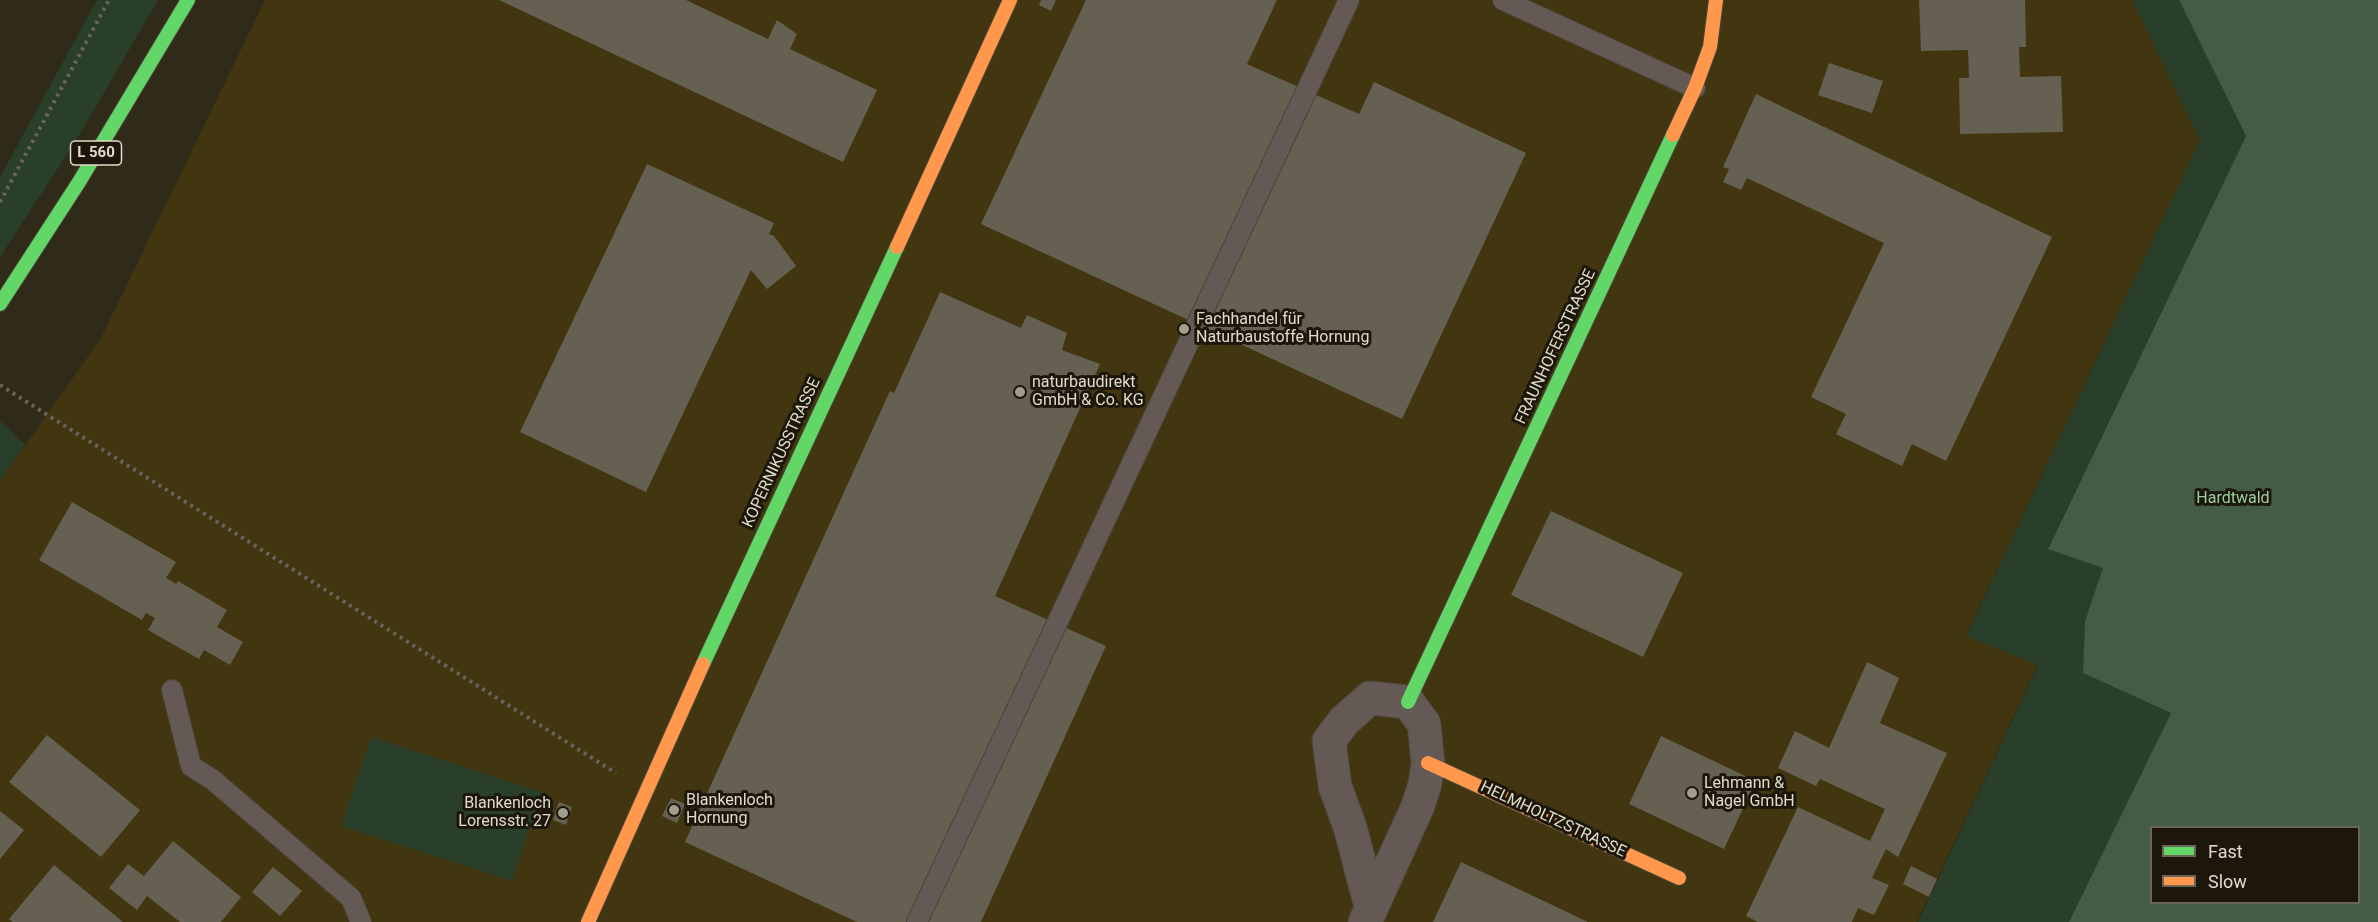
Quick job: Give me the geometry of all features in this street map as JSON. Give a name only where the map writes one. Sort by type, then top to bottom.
[{"type":"street","name":"L 560","points":[[0,304],[79,182],[188,0]]},
{"type":"street","name":"KOPERNIKUSSTRASSE","points":[[588,922],[744,573],[1010,0]]},
{"type":"street","name":"FRAUNHOFERSTRASSE","points":[[1408,702],[1695,88],[1710,47],[1716,0]]},
{"type":"street","points":[[1370,698],[1408,702],[1424,724],[1428,763],[1425,784],[1418,806],[1368,914],[1350,826],[1335,786],[1329,741],[1344,721],[1370,698]]},
{"type":"street","name":"HELMHOLTZSTRASSE","points":[[1428,763],[1678,878]]},
{"type":"lane","points":[[917,922],[1349,0]]},
{"type":"lane","points":[[1503,0],[1695,88]]},
{"type":"lane","points":[[172,690],[191,766],[213,780],[351,898],[361,922]]},
{"type":"path","points":[[0,202],[109,0]]},
{"type":"path","points":[[0,385],[646,792]]},
{"type":"shaded area","points":[[265,0],[2132,0],[2200,140],[1966,635],[2038,664],[1917,922],[0,922],[0,481],[101,338]]},
{"type":"green space","points":[[97,0],[158,0],[77,139],[0,257],[0,177]]},
{"type":"green space","points":[[2132,0],[2179,0],[2246,136],[2048,548],[2104,568],[2085,621],[2084,673],[2171,713],[2069,922],[1918,922],[2038,665],[1966,636],[2200,140]]},
{"type":"green space","name":"Hardtwald","points":[[2179,0],[2378,0],[2378,922],[2069,922],[2171,713],[2083,673],[2085,621],[2103,568],[2048,549],[2246,136]]},
{"type":"green space","points":[[0,421],[25,445],[0,481]]},
{"type":"green space","points":[[371,737],[541,792],[512,881],[341,826]]},
{"type":"building","points":[[499,0],[686,0],[768,39],[777,20],[797,34],[790,49],[877,90],[843,162]]},
{"type":"building","points":[[1041,0],[1056,0],[1051,11],[1039,5]]},
{"type":"building","points":[[1086,0],[1277,0],[1247,64],[1359,114],[1374,82],[1526,153],[1402,419],[981,224]]},
{"type":"building","points":[[1919,0],[2025,0],[2026,47],[2019,47],[2020,77],[2061,76],[2063,132],[1960,134],[1959,78],[1969,78],[1968,50],[1921,51]]},
{"type":"building","points":[[1829,63],[1883,81],[1872,113],[1818,95]]},
{"type":"building","points":[[1756,94],[2052,237],[1946,461],[1912,444],[1902,466],[1836,434],[1846,414],[1811,397],[1884,243],[1747,178],[1741,190],[1723,182],[1729,169],[1723,167]]},
{"type":"building","points":[[647,164],[774,223],[769,234],[774,236],[796,266],[767,289],[751,270],[646,492],[520,432]]},
{"type":"building","points":[[940,292],[1021,328],[1027,315],[1067,333],[1062,350],[1100,364],[995,596],[1106,646],[981,922],[857,922],[685,842],[890,391],[894,393]]},
{"type":"building","points":[[72,502],[176,562],[166,578],[176,584],[178,581],[227,610],[217,627],[243,642],[230,665],[204,650],[199,659],[148,630],[155,618],[146,613],[142,620],[39,560]]},
{"type":"building","points":[[1551,511],[1683,573],[1643,657],[1511,595]]},
{"type":"building","points":[[1867,662],[1899,678],[1880,723],[1947,753],[1898,857],[1886,849],[1872,878],[1889,885],[1874,915],[1858,908],[1852,922],[1758,922],[1746,916],[1798,807],[1870,841],[1885,809],[1820,779],[1816,786],[1778,768],[1795,731],[1829,748]]},
{"type":"building","points":[[47,735],[140,810],[101,857],[9,782]]},
{"type":"building","name":"Lehmann & Nagel GmbH","points":[[1661,736],[1756,781],[1724,849],[1629,804]]},
{"type":"building","name":"Blankenloch Hornung","points":[[671,798],[685,804],[677,823],[662,816]]},
{"type":"building","name":"Blankenloch Lorensstr. 27","points":[[559,802],[572,807],[566,825],[553,820]]},
{"type":"building","points":[[0,811],[24,830],[0,859]]},
{"type":"building","points":[[173,841],[241,897],[221,922],[180,922],[147,896],[137,910],[109,888],[128,864],[144,876]]},
{"type":"building","points":[[1461,862],[1546,902],[1588,922],[1433,922]]},
{"type":"building","points":[[54,865],[123,922],[13,922],[9,919]]},
{"type":"building","points":[[1911,866],[1937,879],[1929,897],[1903,884]]},
{"type":"building","points":[[273,867],[302,891],[280,916],[252,892]]},
{"type":"traffic: fast","points":[[0,304],[79,182],[188,0]]},
{"type":"traffic: fast","points":[[1408,702],[1673,135]]},
{"type":"traffic: fast","points":[[703,664],[897,247]]},
{"type":"traffic: slow","points":[[897,247],[1010,0]]},
{"type":"traffic: slow","points":[[1673,135],[1695,88],[1710,47],[1716,0]]},
{"type":"traffic: slow","points":[[588,922],[703,664]]},
{"type":"traffic: slow","points":[[1428,763],[1679,878]]},
{"type":"place","name":"Fachhandel für Naturbaustoffe Hornung","points":[[1184,329]]},
{"type":"place","name":"naturbaudirekt GmbH & Co. KG","points":[[1020,392]]},
{"type":"place","name":"Lehmann & Nagel GmbH","points":[[1692,793]]},
{"type":"place","name":"Blankenloch Hornung","points":[[674,810]]},
{"type":"place","name":"Blankenloch Lorensstr. 27","points":[[563,813]]}]
